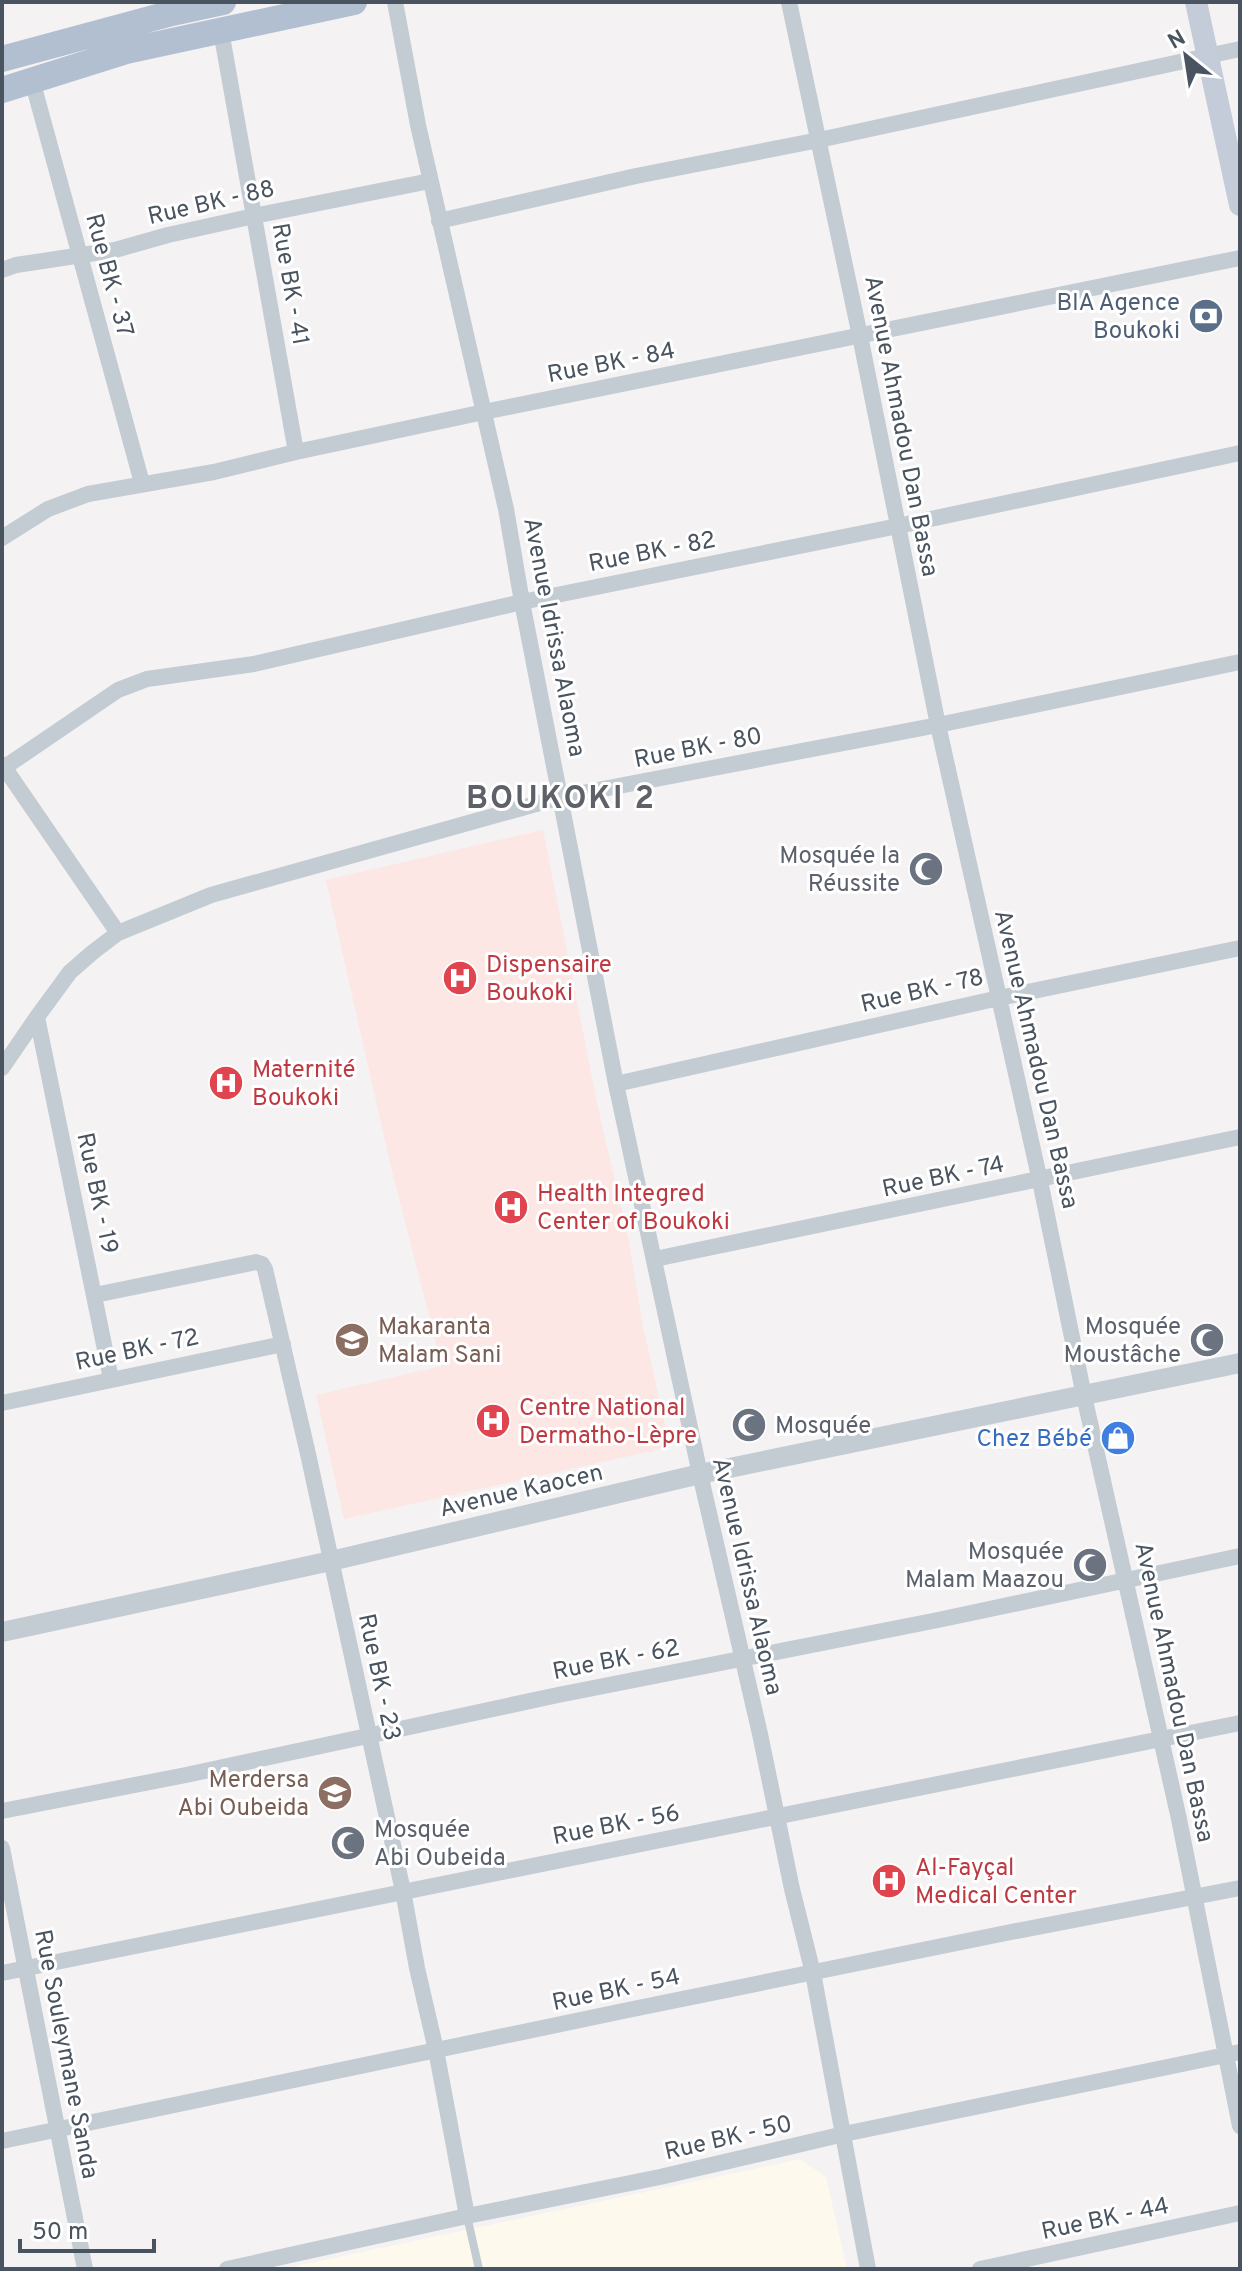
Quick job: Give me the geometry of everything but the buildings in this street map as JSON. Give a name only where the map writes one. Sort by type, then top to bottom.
[{"type":"main road","points":[[2,59],[223,2]]},
{"type":"main road","points":[[2,90],[126,51],[354,2]]},
{"type":"main road","points":[[1196,2],[1240,205]]},
{"type":"street","name":"Avenue Idrissa Alaoma","points":[[395,2],[430,181],[506,509],[616,1084],[813,1973],[868,2269]]},
{"type":"street","name":"Avenue Ahmadou Dan Bassa","points":[[789,2],[938,725],[1040,1181],[1142,1660],[1233,2053],[1240,2126]]},
{"type":"street","name":"Rue BK - 41","points":[[221,31],[296,452]]},
{"type":"street","points":[[439,221],[636,176],[819,140],[1240,49]]},
{"type":"street","name":"Rue BK - 37","points":[[32,80],[142,483]]},
{"type":"street","name":"Rue BK - 88","points":[[2,270],[16,265],[115,250],[254,216],[430,181]]},
{"type":"street","name":"Rue BK - 84","points":[[2,538],[69,499],[214,472],[484,412],[1240,258]]},
{"type":"street","name":"Rue BK - 82","points":[[3,767],[118,690],[147,679],[254,664],[522,602],[1240,453]]},
{"type":"street","name":"Rue BK - 80","points":[[2,1068],[70,972],[118,933],[211,895],[561,797],[938,725],[1240,662]]},
{"type":"street","points":[[3,767],[118,933]]},
{"type":"street","name":"Rue BK - 78","points":[[616,1084],[999,998],[1240,948]]},
{"type":"street","name":"Rue BK - 19","points":[[37,1017],[111,1379]]},
{"type":"street","name":"Rue BK - 74","points":[[655,1259],[1240,1137]]},
{"type":"street","name":"Rue BK - 23","points":[[95,1295],[256,1262],[265,1269],[403,1891],[467,2216]]},
{"type":"street","name":"Rue BK - 72","points":[[2,1403],[283,1344]]},
{"type":"street","name":"Avenue Kaocen","points":[[2,1632],[331,1561],[700,1474],[1240,1363]]},
{"type":"street","name":"Rue BK - 62","points":[[2,1811],[1240,1556]]},
{"type":"street","name":"Rue BK - 56","points":[[2,1973],[1240,1723]]},
{"type":"street","name":"Rue Souleymane Sanda","points":[[2,1848],[85,2269]]},
{"type":"street","name":"Rue BK - 54","points":[[2,2141],[1006,1933],[1240,1888]]},
{"type":"street","name":"Rue BK - 50","points":[[227,2269],[660,2177],[844,2134],[1233,2053]]},
{"type":"street","name":"Rue BK - 44","points":[[980,2269],[1240,2213]]},
{"type":"lane","name":"Rue BK - 23","points":[[467,2216],[479,2269]]},
{"type":"shaded area","points":[[543,830],[670,1447],[344,1519],[316,1395],[442,1366],[390,1163],[326,880]]},
{"type":"shaded area","points":[[800,2159],[826,2177],[847,2269],[282,2269]]},
{"type":"place","name":"BIA Agence Boukoki","points":[[1206,316]]},
{"type":"place","name":"Mosquée la Réussite","points":[[926,869]]},
{"type":"place","name":"Dispensaire Boukoki","points":[[460,978]]},
{"type":"place","name":"Maternité Boukoki","points":[[226,1083]]},
{"type":"place","name":"Health Integred Center of Boukoki","points":[[511,1207]]},
{"type":"place","name":"Makaranta Malam Sani","points":[[352,1340]]},
{"type":"place","name":"Mosquée Moustâche","points":[[1207,1340]]},
{"type":"place","name":"Centre National Dermatho-Lèpre","points":[[493,1421]]},
{"type":"place","name":"Mosquée","points":[[749,1425]]},
{"type":"place","name":"Chez Bébé","points":[[1118,1438]]},
{"type":"place","name":"Mosquée Malam Maazou","points":[[1090,1565]]},
{"type":"place","name":"Merdersa Abi Oubeida","points":[[335,1793]]},
{"type":"place","name":"Mosquée Abi Oubeida","points":[[348,1843]]},
{"type":"place","name":"Al-Fayçal Medical Center","points":[[889,1881]]},
{"type":"district","name":"BOUKOKI 2","points":[[561,797]]}]
